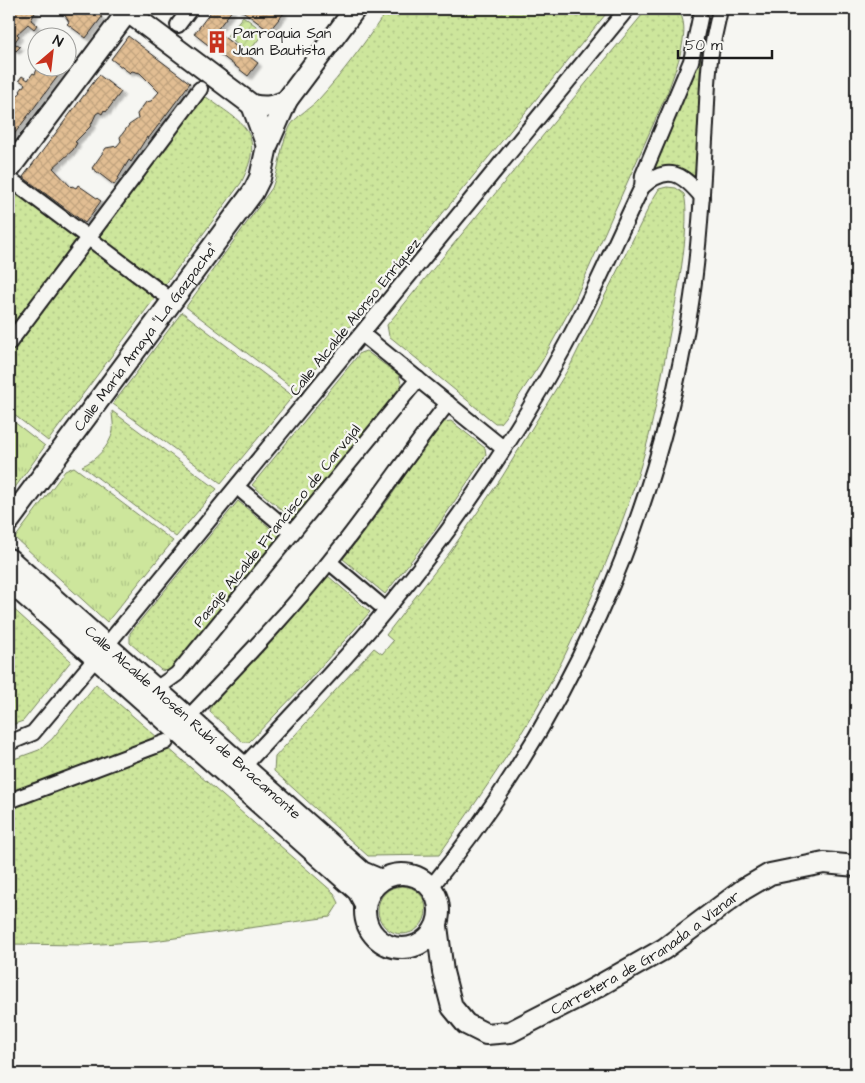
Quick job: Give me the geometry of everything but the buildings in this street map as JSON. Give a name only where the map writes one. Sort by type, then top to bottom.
[{"type":"main road","points":[[11,175],[126,10],[252,105],[265,108],[276,106],[287,100]]},
{"type":"main road","name":"Calle María Amaya \"La Gazpacha\"","points":[[9,521],[253,192],[260,178],[267,146],[287,100],[355,10]]},
{"type":"main road","points":[[252,105],[267,146]]},
{"type":"main road","name":"Calle Alcalde Mosén Rubí de Bracamonte","points":[[9,559],[101,652],[358,891],[365,904]]},
{"type":"main road","name":"Calle Alcalde Mosén Rubí de Bracamonte","points":[[9,581],[101,652],[156,689],[362,872],[381,880]]},
{"type":"main road","name":"Carretera de Granada a Víznar","points":[[443,972],[452,1007],[466,1024],[486,1034],[510,1032],[588,992],[664,949],[744,889],[770,874],[824,863],[856,866]]},
{"type":"main road","points":[[397,874],[408,874],[418,877],[431,887],[440,904],[437,926],[443,972],[426,955],[408,948],[397,948],[384,943],[374,935],[368,925],[365,904],[369,893],[381,880],[397,874]]},
{"type":"main road","points":[[408,948],[428,939],[437,926]]},
{"type":"street","points":[[178,26],[190,9]]},
{"type":"street","name":"Calle Alcalde Alonso Enríquez","points":[[9,742],[33,733],[627,9]]},
{"type":"street","points":[[431,887],[511,778],[542,726],[575,667],[608,597],[631,538],[662,440],[690,310],[702,197],[710,58],[720,9]]},
{"type":"street","points":[[699,14],[710,58]]},
{"type":"street","points":[[642,187],[643,175],[691,61],[699,14]]},
{"type":"street","points":[[9,343],[200,89]]},
{"type":"street","points":[[243,767],[332,674],[387,610],[442,536],[503,448],[544,382],[584,310],[642,187],[651,178],[675,173],[683,177],[702,197]]},
{"type":"street","points":[[11,175],[88,238],[162,294]]},
{"type":"street","points":[[362,334],[503,448]]},
{"type":"street","name":"Pasaje Alcalde Francisco de Carvajal","points":[[156,689],[177,674],[418,379]]},
{"type":"street","points":[[188,718],[273,628],[329,562],[387,488],[448,403]]},
{"type":"street","points":[[243,492],[287,529]]},
{"type":"street","points":[[334,566],[380,604]]},
{"type":"street","points":[[9,801],[166,742]]},
{"type":"green space","points":[[381,9],[610,9],[297,391],[186,307],[272,188],[287,132],[291,125],[319,99],[344,69],[383,16]]},
{"type":"green space","points":[[647,9],[677,9],[682,17],[684,26],[682,49],[668,91],[573,304],[542,361],[505,417],[500,423],[495,423],[389,336],[387,325]]},
{"type":"green space","points":[[243,16],[264,32],[249,52],[227,36]]},
{"type":"green space","points":[[701,50],[696,182],[646,177]]},
{"type":"green space","points":[[201,93],[238,120],[246,129],[252,150],[249,165],[241,183],[165,285],[152,274],[148,280],[92,238]]},
{"type":"green space","points":[[14,186],[84,239],[9,338],[9,193]]},
{"type":"green space","points":[[667,187],[676,188],[684,194],[686,221],[680,275],[664,364],[649,436],[632,492],[587,608],[562,661],[535,711],[439,855],[368,856],[274,771],[275,757],[374,648],[382,654],[393,641],[386,635],[450,552],[502,477],[570,366],[653,199],[659,189]]},
{"type":"green space","points":[[89,243],[157,295],[48,441],[9,411],[9,347]]},
{"type":"green space","points":[[182,312],[293,396],[221,483],[113,404]]},
{"type":"green space","points":[[366,351],[399,375],[402,388],[293,519],[252,485],[360,353]]},
{"type":"green space","points":[[112,411],[217,489],[176,537],[82,466],[97,457],[109,442],[113,431]]},
{"type":"green space","points":[[9,418],[45,446],[9,496]]},
{"type":"green space","points":[[451,421],[485,448],[486,455],[435,530],[385,594],[343,559],[389,499],[437,428],[443,422]]},
{"type":"green space","points":[[74,467],[173,541],[107,622],[15,538],[65,471]]},
{"type":"green space","points":[[238,501],[280,536],[173,668],[167,671],[161,670],[130,643],[130,633]]},
{"type":"green space","points":[[328,576],[370,612],[307,682],[249,742],[243,742],[210,712],[212,703]]},
{"type":"green space","points":[[9,605],[71,661],[23,721],[9,726]]},
{"type":"green space","points":[[96,684],[157,737],[9,793],[9,761],[39,750],[52,739]]},
{"type":"green space","points":[[167,747],[334,893],[339,903],[330,917],[153,941],[83,945],[9,944],[9,808]]},
{"type":"green space","points":[[397,886],[407,886],[419,893],[426,905],[426,915],[419,927],[407,934],[397,934],[389,930],[382,923],[378,915],[378,905],[382,897],[389,890]]},
{"type":"place","name":"Parroquia San Juan Bautista","points":[[217,42]]}]
